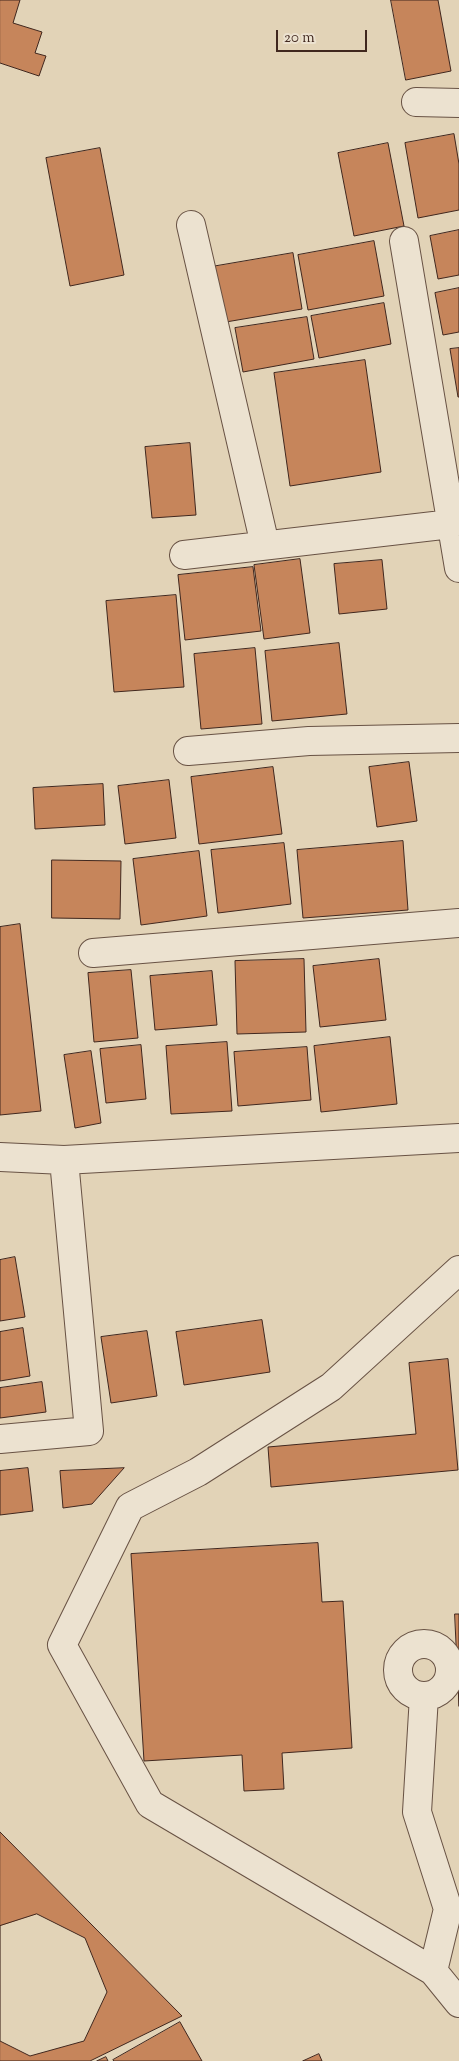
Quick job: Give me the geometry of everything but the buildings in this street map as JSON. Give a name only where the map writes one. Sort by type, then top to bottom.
[{"type":"street","points":[[416,102],[459,103]]},
{"type":"street","points":[[190,225],[265,545]]},
{"type":"street","points":[[404,241],[459,568]]},
{"type":"street","points":[[184,554],[452,524]]},
{"type":"street","points":[[188,751],[310,741],[459,738]]},
{"type":"street","points":[[93,953],[459,923]]},
{"type":"street","points":[[0,1157],[64,1160],[459,1138]]},
{"type":"street","points":[[0,1439],[89,1431],[64,1160]]},
{"type":"street","points":[[459,1270],[331,1386],[198,1472],[130,1507],[62,1645],[150,1804],[433,1971],[459,2004]]},
{"type":"street","points":[[424,1696],[417,1812],[448,1909],[433,1971]]}]
